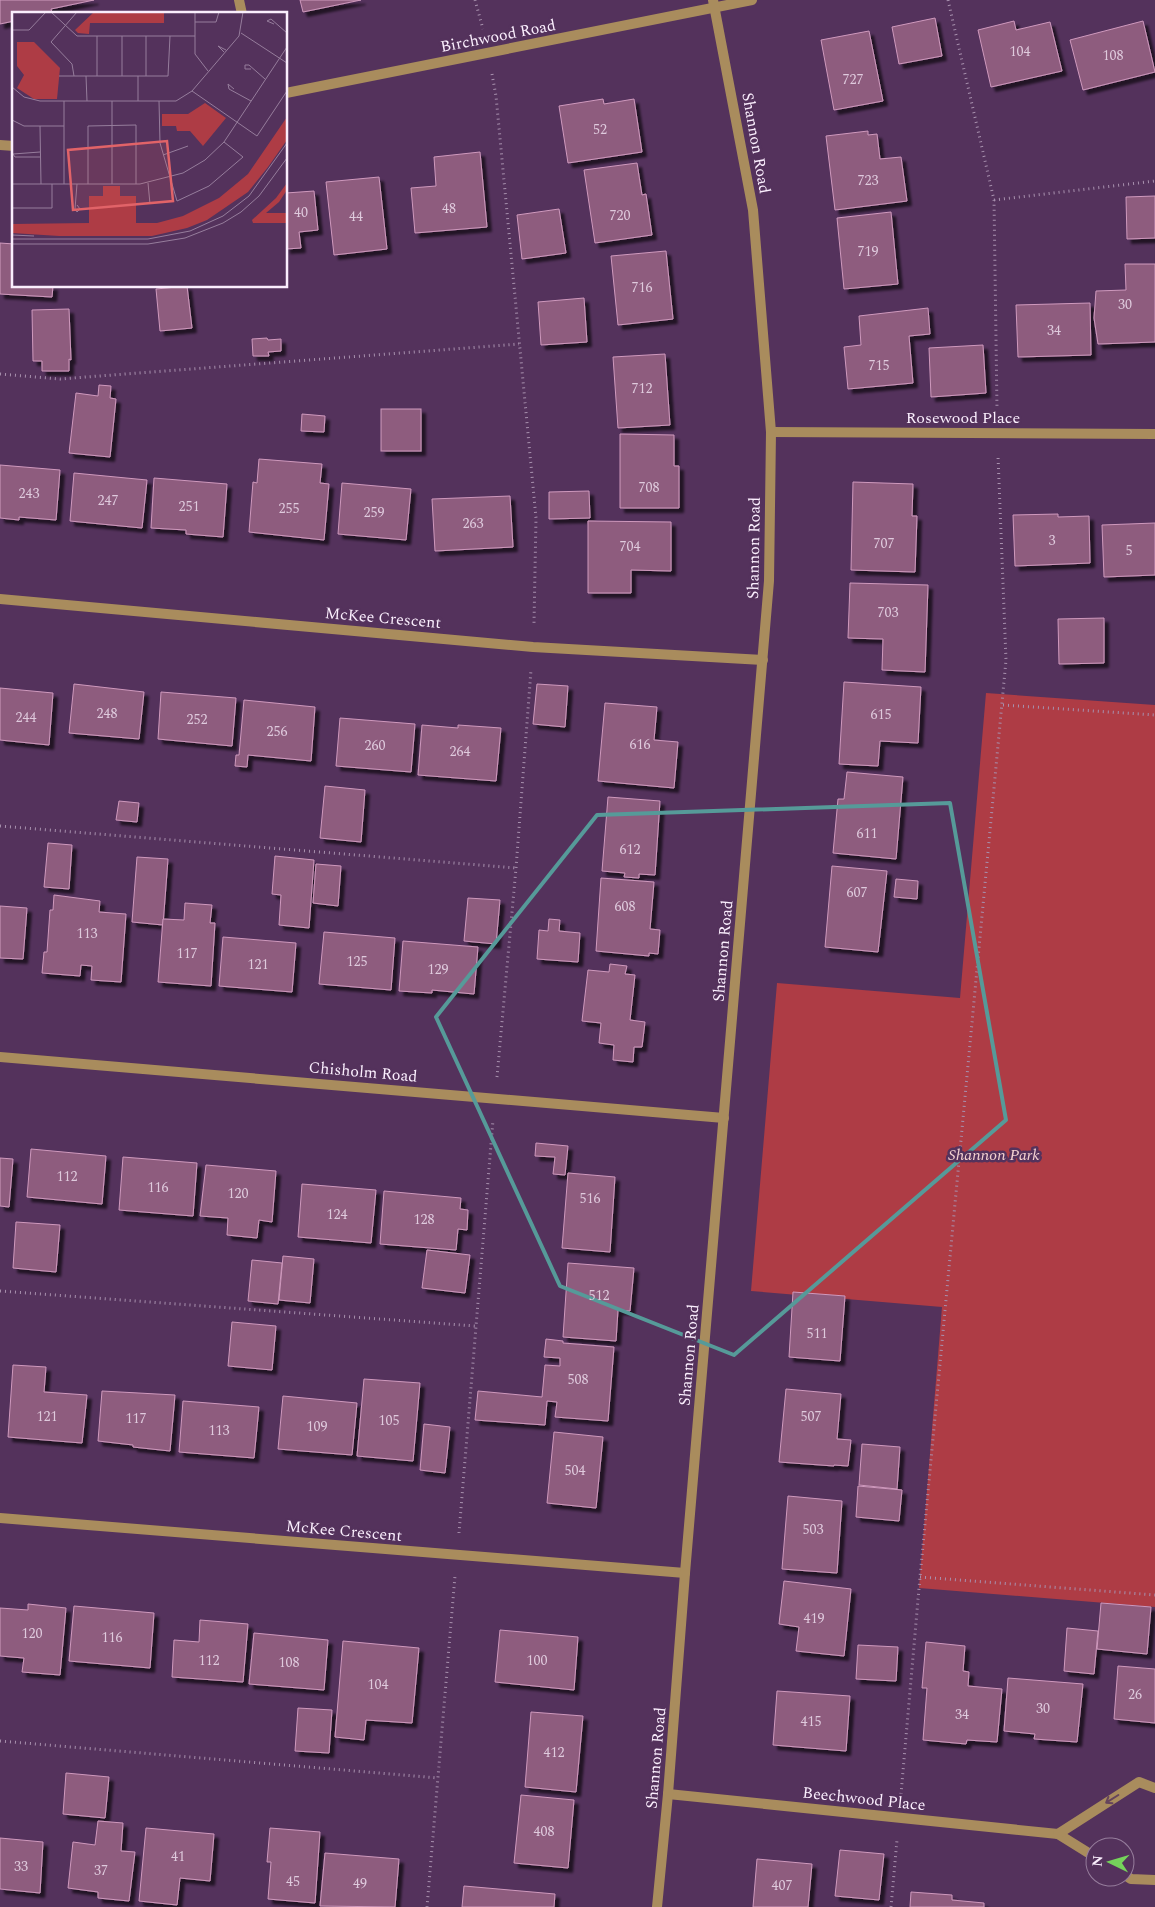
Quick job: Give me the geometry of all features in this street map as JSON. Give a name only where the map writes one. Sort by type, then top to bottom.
[{"type":"street","name":"Birchwood Road","points":[[288,93],[488,53],[714,4],[752,0]]},
{"type":"street","name":"Shannon Road","points":[[657,1907],[769,582],[771,432],[753,210],[714,4]]},
{"type":"street","name":"Rosewood Place","points":[[771,432],[1155,434]]},
{"type":"street","name":"McKee Crescent","points":[[0,599],[533,647],[763,660]]},
{"type":"street","name":"Chisholm Road","points":[[0,1057],[724,1118]]},
{"type":"street","name":"McKee Crescent","points":[[0,1518],[685,1573]]},
{"type":"street","points":[[1058,1834],[1139,1782],[1155,1788]]},
{"type":"street","name":"Beechwood Place","points":[[668,1794],[1058,1834],[1085,1851]]},
{"type":"street","points":[[1135,1879],[1155,1880]]},
{"type":"path","points":[[427,1907],[494,1098],[516,868],[533,647],[536,518],[496,96],[475,0]]},
{"type":"path","points":[[892,1907],[920,1577],[1006,660],[998,433],[994,200],[948,0]]},
{"type":"path","points":[[994,200],[1155,181]]},
{"type":"path","points":[[0,374],[60,379],[519,344]]},
{"type":"path","points":[[1002,705],[1155,715]]},
{"type":"path","points":[[0,826],[516,868]]},
{"type":"path","points":[[0,1291],[475,1326]]},
{"type":"path","points":[[920,1577],[1155,1595]]},
{"type":"path","points":[[0,1741],[438,1778]]},
{"type":"highlighted area","points":[[950,803],[1006,1120],[734,1355],[560,1286],[436,1017],[597,815]]},
{"type":"green space","name":"Shannon Park","points":[[986,693],[1155,705],[1155,1607],[919,1588],[942,1307],[751,1291],[777,983],[960,998]]},
{"type":"building","points":[[0,0],[94,0],[51,9],[52,12],[12,12],[12,21],[0,24]]},
{"type":"building","points":[[300,0],[361,0],[303,12]]},
{"type":"building","points":[[935,18],[942,56],[899,64],[892,27]]},
{"type":"building","points":[[1014,21],[1016,30],[1050,22],[1062,71],[991,87],[978,30]]},
{"type":"building","points":[[1143,21],[1155,72],[1083,90],[1070,40]]},
{"type":"building","points":[[869,31],[883,101],[834,110],[821,40]]},
{"type":"building","points":[[603,99],[604,104],[634,99],[642,152],[568,163],[559,106]]},
{"type":"building","points":[[868,131],[868,135],[877,134],[880,159],[901,157],[907,201],[835,210],[826,136]]},
{"type":"building","points":[[480,152],[487,227],[415,233],[411,188],[436,186],[434,157]]},
{"type":"building","points":[[637,163],[642,195],[646,194],[652,235],[595,243],[584,170]]},
{"type":"building","points":[[379,177],[387,249],[334,255],[326,182]]},
{"type":"building","points":[[314,191],[318,230],[299,232],[301,248],[288,249],[288,193]]},
{"type":"building","points":[[1155,196],[1155,238],[1127,239],[1126,197]]},
{"type":"building","points":[[559,209],[566,253],[522,259],[517,215]]},
{"type":"building","points":[[891,212],[898,284],[844,289],[837,218]]},
{"type":"building","points":[[0,243],[12,244],[12,288],[53,288],[52,297],[0,294]]},
{"type":"building","points":[[666,251],[673,319],[618,325],[611,256]]},
{"type":"building","points":[[1125,264],[1155,264],[1155,342],[1098,344],[1094,318],[1096,291],[1126,290]]},
{"type":"building","points":[[187,288],[192,328],[160,331],[156,289]]},
{"type":"building","points":[[584,298],[587,342],[541,345],[538,302]]},
{"type":"building","points":[[1090,303],[1091,355],[1018,357],[1016,305]]},
{"type":"building","points":[[928,308],[930,334],[909,336],[913,383],[848,389],[844,347],[861,345],[859,316]]},
{"type":"building","points":[[69,309],[71,360],[69,359],[69,371],[42,371],[42,361],[33,361],[32,310]]},
{"type":"building","points":[[267,338],[268,340],[281,339],[281,351],[268,352],[269,356],[253,356],[252,339]]},
{"type":"building","points":[[983,345],[986,393],[931,397],[929,348]]},
{"type":"building","points":[[665,354],[670,425],[618,428],[613,357]]},
{"type":"building","points":[[99,385],[111,386],[110,398],[116,399],[110,457],[69,453],[76,393],[98,396]]},
{"type":"building","points":[[381,409],[421,409],[421,451],[381,451]]},
{"type":"building","points":[[302,414],[325,416],[324,432],[301,431]]},
{"type":"building","points":[[620,434],[674,435],[674,466],[679,466],[679,508],[620,508]]},
{"type":"building","points":[[259,459],[322,464],[320,483],[329,484],[324,540],[249,532],[253,482],[257,483]]},
{"type":"building","points":[[0,465],[60,470],[56,520],[19,517],[19,520],[0,518]]},
{"type":"building","points":[[74,473],[147,480],[142,528],[70,521]]},
{"type":"building","points":[[154,478],[227,484],[223,537],[186,534],[186,530],[151,528]]},
{"type":"building","points":[[853,482],[913,484],[912,516],[917,516],[915,572],[851,570]]},
{"type":"building","points":[[342,483],[411,489],[406,540],[338,534]]},
{"type":"building","points":[[589,491],[590,518],[549,519],[549,492]]},
{"type":"building","points":[[510,496],[513,547],[435,551],[432,499]]},
{"type":"building","points":[[1058,514],[1058,517],[1089,516],[1090,563],[1015,566],[1013,515]]},
{"type":"building","points":[[588,521],[671,522],[671,571],[631,570],[631,593],[588,593]]},
{"type":"building","points":[[1155,523],[1155,575],[1104,577],[1102,525]]},
{"type":"building","points":[[850,583],[928,585],[925,672],[882,670],[883,639],[848,638]]},
{"type":"building","points":[[1104,618],[1104,663],[1059,664],[1058,619]]},
{"type":"building","points":[[844,682],[921,687],[918,743],[880,741],[878,766],[839,764]]},
{"type":"building","points":[[74,684],[144,692],[139,739],[69,733]]},
{"type":"building","points":[[537,684],[568,686],[565,727],[533,724]]},
{"type":"building","points":[[0,688],[53,693],[49,745],[0,740]]},
{"type":"building","points":[[161,692],[236,698],[232,746],[158,739]]},
{"type":"building","points":[[244,700],[315,707],[311,761],[248,755],[247,767],[235,766],[236,755],[239,755]]},
{"type":"building","points":[[605,703],[657,707],[654,740],[678,742],[674,788],[598,781]]},
{"type":"building","points":[[340,718],[415,724],[411,772],[336,766]]},
{"type":"building","points":[[422,725],[458,728],[458,725],[501,728],[496,781],[418,775]]},
{"type":"building","points":[[847,772],[903,777],[896,859],[833,853],[838,799],[844,799]]},
{"type":"building","points":[[325,786],[365,790],[361,842],[320,838]]},
{"type":"building","points":[[608,797],[660,801],[655,875],[639,874],[639,878],[624,877],[625,873],[602,871]]},
{"type":"building","points":[[119,801],[139,803],[137,822],[116,820]]},
{"type":"building","points":[[48,843],[72,845],[69,889],[44,887]]},
{"type":"building","points":[[275,856],[314,860],[309,928],[279,925],[281,895],[272,894]]},
{"type":"building","points":[[137,857],[168,859],[163,925],[132,922]]},
{"type":"building","points":[[316,864],[341,866],[338,906],[313,903]]},
{"type":"building","points":[[832,866],[887,871],[878,952],[825,947]]},
{"type":"building","points":[[601,878],[654,882],[650,929],[660,930],[658,954],[649,953],[649,956],[596,951]]},
{"type":"building","points":[[896,879],[918,881],[917,899],[894,897]]},
{"type":"building","points":[[54,895],[100,901],[99,912],[126,914],[121,982],[91,980],[92,966],[81,965],[80,976],[42,973],[44,952],[47,952],[50,910],[53,910]]},
{"type":"building","points":[[468,898],[500,900],[496,944],[464,941]]},
{"type":"building","points":[[185,903],[212,905],[210,923],[215,923],[211,986],[158,982],[163,919],[184,920]]},
{"type":"building","points":[[0,906],[27,908],[23,959],[0,958]]},
{"type":"building","points":[[549,919],[560,920],[559,931],[580,933],[578,962],[537,959],[539,930],[548,931]]},
{"type":"building","points":[[324,932],[395,938],[391,990],[319,984]]},
{"type":"building","points":[[223,937],[296,943],[292,992],[219,986]]},
{"type":"building","points":[[403,941],[478,947],[474,994],[432,990],[432,993],[399,991]]},
{"type":"building","points":[[610,964],[627,966],[625,974],[635,975],[630,1020],[645,1022],[642,1047],[634,1047],[633,1062],[613,1060],[614,1045],[599,1043],[601,1023],[582,1021],[588,970],[609,972]]},
{"type":"building","points":[[536,1143],[568,1146],[565,1175],[553,1174],[555,1157],[535,1156]]},
{"type":"building","points":[[31,1149],[106,1156],[102,1204],[27,1197]]},
{"type":"building","points":[[123,1157],[197,1163],[193,1216],[119,1210]]},
{"type":"building","points":[[0,1158],[13,1159],[9,1207],[0,1206]]},
{"type":"building","points":[[206,1165],[276,1171],[272,1222],[259,1220],[257,1238],[227,1235],[228,1218],[200,1216]]},
{"type":"building","points":[[568,1173],[615,1177],[610,1252],[562,1248]]},
{"type":"building","points":[[302,1184],[376,1190],[371,1243],[298,1237]]},
{"type":"building","points":[[384,1191],[461,1198],[460,1209],[468,1210],[467,1230],[458,1229],[456,1250],[380,1244]]},
{"type":"building","points":[[16,1222],[60,1225],[56,1272],[13,1268]]},
{"type":"building","points":[[427,1250],[470,1255],[465,1293],[422,1288]]},
{"type":"building","points":[[283,1256],[314,1259],[310,1303],[279,1300]]},
{"type":"building","points":[[252,1260],[282,1263],[278,1304],[248,1301]]},
{"type":"building","points":[[568,1263],[634,1268],[630,1311],[618,1310],[616,1341],[563,1337]]},
{"type":"building","points":[[793,1292],[845,1296],[840,1361],[789,1357]]},
{"type":"building","points":[[232,1322],[276,1326],[272,1370],[228,1366]]},
{"type":"building","points":[[546,1339],[563,1341],[563,1343],[614,1347],[608,1421],[555,1417],[557,1402],[547,1401],[545,1425],[475,1420],[478,1391],[542,1397],[545,1365],[560,1366],[560,1358],[544,1357]]},
{"type":"building","points":[[13,1365],[46,1367],[44,1392],[87,1395],[82,1443],[8,1437]]},
{"type":"building","points":[[364,1379],[420,1383],[413,1461],[357,1456]]},
{"type":"building","points":[[786,1389],[841,1394],[837,1439],[851,1440],[848,1466],[779,1462]]},
{"type":"building","points":[[102,1391],[175,1395],[170,1451],[98,1441]]},
{"type":"building","points":[[283,1396],[357,1403],[352,1455],[278,1449]]},
{"type":"building","points":[[183,1401],[259,1407],[254,1458],[179,1452]]},
{"type":"building","points":[[424,1424],[450,1427],[445,1473],[420,1470]]},
{"type":"building","points":[[554,1432],[603,1437],[596,1508],[547,1503]]},
{"type":"building","points":[[862,1444],[900,1447],[897,1489],[859,1485]]},
{"type":"building","points":[[858,1486],[902,1490],[899,1521],[856,1517]]},
{"type":"building","points":[[788,1496],[842,1501],[837,1573],[782,1569]]},
{"type":"building","points":[[784,1581],[851,1589],[844,1656],[796,1651],[799,1627],[779,1624]]},
{"type":"building","points":[[1101,1603],[1151,1607],[1147,1654],[1097,1649]]},
{"type":"building","points":[[28,1604],[66,1608],[60,1675],[22,1672],[24,1658],[0,1656],[0,1608],[28,1610]]},
{"type":"building","points":[[74,1606],[154,1613],[150,1668],[69,1661]]},
{"type":"building","points":[[200,1620],[248,1624],[243,1682],[172,1677],[174,1640],[199,1642]]},
{"type":"building","points":[[1067,1628],[1098,1631],[1094,1674],[1064,1671]]},
{"type":"building","points":[[500,1630],[578,1637],[574,1690],[495,1682]]},
{"type":"building","points":[[254,1633],[328,1640],[324,1690],[249,1684]]},
{"type":"building","points":[[343,1641],[419,1648],[412,1723],[366,1720],[364,1740],[335,1737]]},
{"type":"building","points":[[926,1642],[965,1646],[963,1671],[969,1672],[968,1686],[1002,1689],[997,1742],[967,1740],[966,1744],[923,1740],[927,1688],[922,1688]]},
{"type":"building","points":[[858,1645],[898,1647],[896,1681],[856,1679]]},
{"type":"building","points":[[1118,1666],[1155,1669],[1155,1723],[1114,1719]]},
{"type":"building","points":[[1008,1678],[1083,1684],[1077,1742],[1034,1739],[1035,1734],[1004,1731]]},
{"type":"building","points":[[777,1691],[850,1696],[846,1751],[773,1745]]},
{"type":"building","points":[[298,1708],[332,1710],[329,1753],[295,1751]]},
{"type":"building","points":[[531,1712],[583,1716],[576,1792],[525,1787]]},
{"type":"building","points":[[66,1773],[109,1777],[105,1818],[63,1814]]},
{"type":"building","points":[[521,1795],[574,1800],[568,1868],[514,1863]]},
{"type":"building","points":[[98,1821],[123,1823],[121,1851],[135,1852],[129,1901],[98,1898],[98,1892],[68,1888],[73,1842],[95,1845]]},
{"type":"building","points":[[146,1828],[214,1834],[210,1881],[180,1878],[177,1905],[139,1901]]},
{"type":"building","points":[[270,1828],[320,1832],[315,1903],[268,1899],[271,1862],[267,1862]]},
{"type":"building","points":[[0,1838],[43,1842],[40,1893],[0,1889]]},
{"type":"building","points":[[840,1850],[884,1854],[879,1900],[835,1896]]},
{"type":"building","points":[[325,1853],[399,1859],[395,1907],[320,1906]]},
{"type":"building","points":[[757,1859],[812,1864],[808,1907],[753,1907]]},
{"type":"building","points":[[464,1886],[555,1894],[554,1907],[462,1907]]},
{"type":"building","points":[[911,1892],[952,1895],[952,1900],[984,1903],[984,1907],[910,1907]]}]
